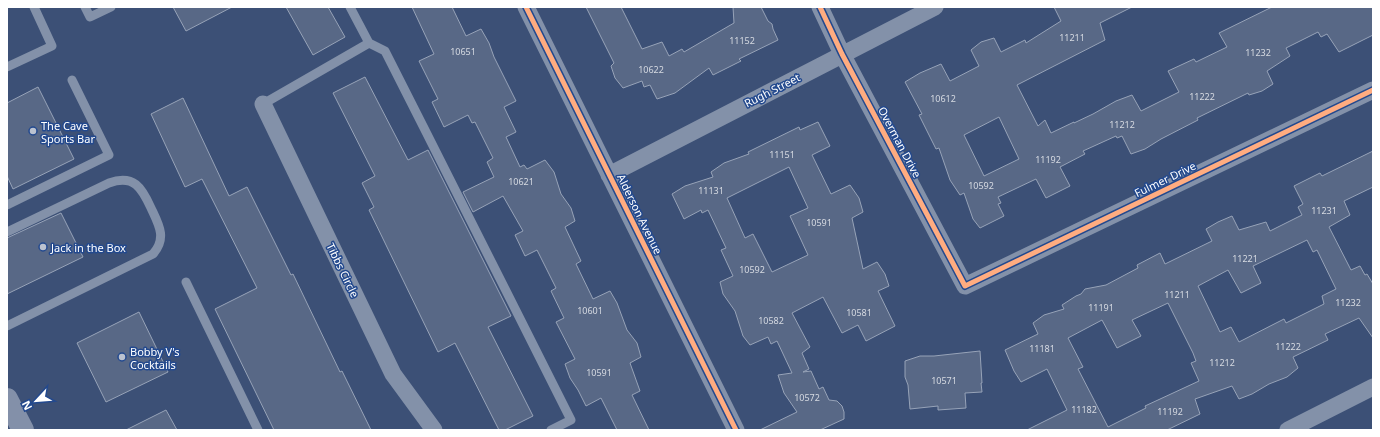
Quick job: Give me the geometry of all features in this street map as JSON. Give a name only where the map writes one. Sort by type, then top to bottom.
[{"type":"main road","points":[[7,399],[21,430]]},
{"type":"street","name":"Alderson Avenue","points":[[526,7],[736,430]]},
{"type":"street","name":"Overman Drive","points":[[820,7],[842,54],[965,286]]},
{"type":"street","name":"Rugh Street","points":[[609,175],[935,7]]},
{"type":"street","name":"Fulmer Drive","points":[[965,286],[1373,90]]},
{"type":"street","name":"Tibbs Circle","points":[[263,104],[388,362],[405,392],[434,430]]},
{"type":"street","points":[[1288,430],[1373,387]]},
{"type":"lane","points":[[7,67],[52,46],[34,7]]},
{"type":"lane","points":[[85,7],[90,17],[111,7]]},
{"type":"lane","points":[[350,7],[369,43],[384,51],[571,420],[552,430]]},
{"type":"lane","points":[[263,104],[369,43]]},
{"type":"lane","points":[[7,206],[109,155],[72,80]]},
{"type":"lane","points":[[7,232],[109,183],[116,180],[124,180],[138,186],[144,192],[159,225],[161,235],[157,249],[153,254],[7,326]]},
{"type":"lane","points":[[186,282],[258,430]]},
{"type":"building","points":[[173,7],[232,7],[186,31]]},
{"type":"building","points":[[286,7],[328,7],[345,37],[313,55]]},
{"type":"building","points":[[412,7],[452,7],[466,36],[481,29],[489,43],[494,57],[516,101],[504,107],[516,132],[506,137],[520,167],[524,165],[527,169],[545,160],[554,172],[561,194],[571,208],[575,221],[565,227],[581,261],[576,264],[593,299],[610,291],[617,303],[627,330],[637,343],[641,357],[630,363],[640,391],[632,395],[649,430],[617,430],[601,398],[586,406],[570,378],[565,364],[575,359],[556,322],[564,318],[551,291],[556,288],[537,250],[525,256],[515,235],[523,231],[503,196],[473,212],[463,192],[494,177],[487,162],[493,158],[475,122],[472,123],[468,115],[444,127],[432,102],[438,99],[419,61],[434,54]]},
{"type":"building","points":[[586,7],[621,7],[642,49],[662,42],[669,56],[682,49],[684,52],[734,23],[733,7],[761,7],[768,21],[772,24],[778,40],[739,59],[741,61],[713,75],[709,68],[675,93],[657,99],[650,85],[644,87],[642,81],[623,88],[615,78],[611,66],[614,63]]},
{"type":"building","points":[[1054,7],[1132,7],[1100,23],[1105,40],[1017,85],[1038,126],[1045,120],[1051,133],[1093,114],[1116,101],[1132,95],[1141,111],[1179,92],[1168,71],[1194,59],[1196,62],[1227,47],[1219,33],[1272,7],[1373,7],[1373,35],[1339,52],[1327,34],[1321,37],[1318,32],[1286,48],[1290,56],[1267,71],[1273,84],[1262,91],[1249,95],[1248,93],[1197,118],[1198,120],[1145,149],[1131,154],[1122,136],[1117,138],[1116,136],[1083,151],[1085,154],[1060,167],[1070,186],[1046,198],[1036,179],[998,197],[1001,203],[998,204],[1004,216],[980,228],[973,219],[964,193],[960,195],[950,180],[939,148],[936,149],[919,115],[922,114],[905,82],[920,73],[941,64],[950,81],[979,66],[971,50],[981,42],[994,38],[1001,52],[1025,40],[1026,43],[1061,21]],"holes":[[[999,117],[1019,159],[984,176],[964,135]]]},
{"type":"building","points":[[365,77],[408,160],[428,150],[511,316],[488,327],[533,416],[505,430],[499,430],[455,343],[438,352],[369,210],[374,207],[362,183],[375,176],[333,93]]},
{"type":"building","name":"The Cave Sports Bar","points":[[38,87],[74,159],[13,189],[7,176],[7,103]]},
{"type":"building","points":[[183,98],[229,196],[247,187],[291,275],[293,274],[340,372],[342,371],[371,430],[274,430],[215,309],[257,288],[202,179],[185,187],[151,114]]},
{"type":"building","points":[[818,122],[830,146],[812,155],[831,194],[850,185],[859,198],[863,212],[852,218],[863,269],[877,262],[885,274],[889,286],[878,291],[895,326],[866,341],[858,325],[842,333],[823,297],[792,313],[810,347],[802,353],[809,369],[803,372],[811,371],[819,389],[823,387],[829,400],[837,401],[842,406],[844,419],[820,430],[760,430],[797,412],[784,393],[778,375],[792,373],[777,341],[771,344],[768,337],[750,345],[743,336],[735,311],[723,294],[720,282],[733,276],[721,250],[726,248],[708,210],[702,213],[701,210],[684,219],[672,194],[685,186],[713,177],[711,172],[724,163],[749,154],[748,152],[799,127],[800,130]],"holes":[[[789,167],[808,208],[790,216],[808,255],[772,272],[753,234],[745,238],[727,198]]]},
{"type":"building","points":[[1373,151],[1373,187],[1344,201],[1350,215],[1329,227],[1351,270],[1360,266],[1365,275],[1367,274],[1373,284],[1373,338],[1359,318],[1325,334],[1328,340],[1293,357],[1298,368],[1287,377],[1239,399],[1232,386],[1195,399],[1200,414],[1167,430],[1027,430],[1067,410],[1047,369],[1021,382],[1014,371],[1005,350],[1038,334],[1033,323],[1044,315],[1064,309],[1062,305],[1081,294],[1085,289],[1106,285],[1138,268],[1137,265],[1160,253],[1165,264],[1212,241],[1206,229],[1232,216],[1239,230],[1266,222],[1270,231],[1302,215],[1298,207],[1303,204],[1294,186],[1320,173],[1322,176]],"holes":[[[1307,240],[1313,252],[1317,250],[1336,289],[1322,296],[1324,304],[1286,323],[1284,319],[1239,342],[1231,327],[1220,332],[1198,286],[1228,270],[1241,293],[1261,283],[1253,266]],[[1168,303],[1193,353],[1196,361],[1191,363],[1199,381],[1145,406],[1146,408],[1108,427],[1078,369],[1083,367],[1068,338],[1102,320],[1117,348],[1141,336],[1132,320]]]},
{"type":"building","name":"Jack in the Box","points":[[61,213],[83,257],[7,294],[7,238]]},
{"type":"building","name":"Bobby V's Cocktails","points":[[139,312],[168,372],[106,402],[77,343]]},
{"type":"building","points":[[980,351],[982,392],[965,393],[966,408],[938,410],[938,406],[910,409],[908,385],[905,377],[905,361],[920,356]]},
{"type":"building","points":[[166,410],[177,430],[126,430]]},
{"type":"cycle path","points":[[526,7],[736,430]]},
{"type":"cycle path","points":[[820,7],[842,54],[965,286],[1373,90]]},
{"type":"place","name":"The Cave Sports Bar","points":[[33,131]]},
{"type":"place","name":"Jack in the Box","points":[[43,247]]},
{"type":"place","name":"Bobby V's Cocktails","points":[[122,357]]}]
